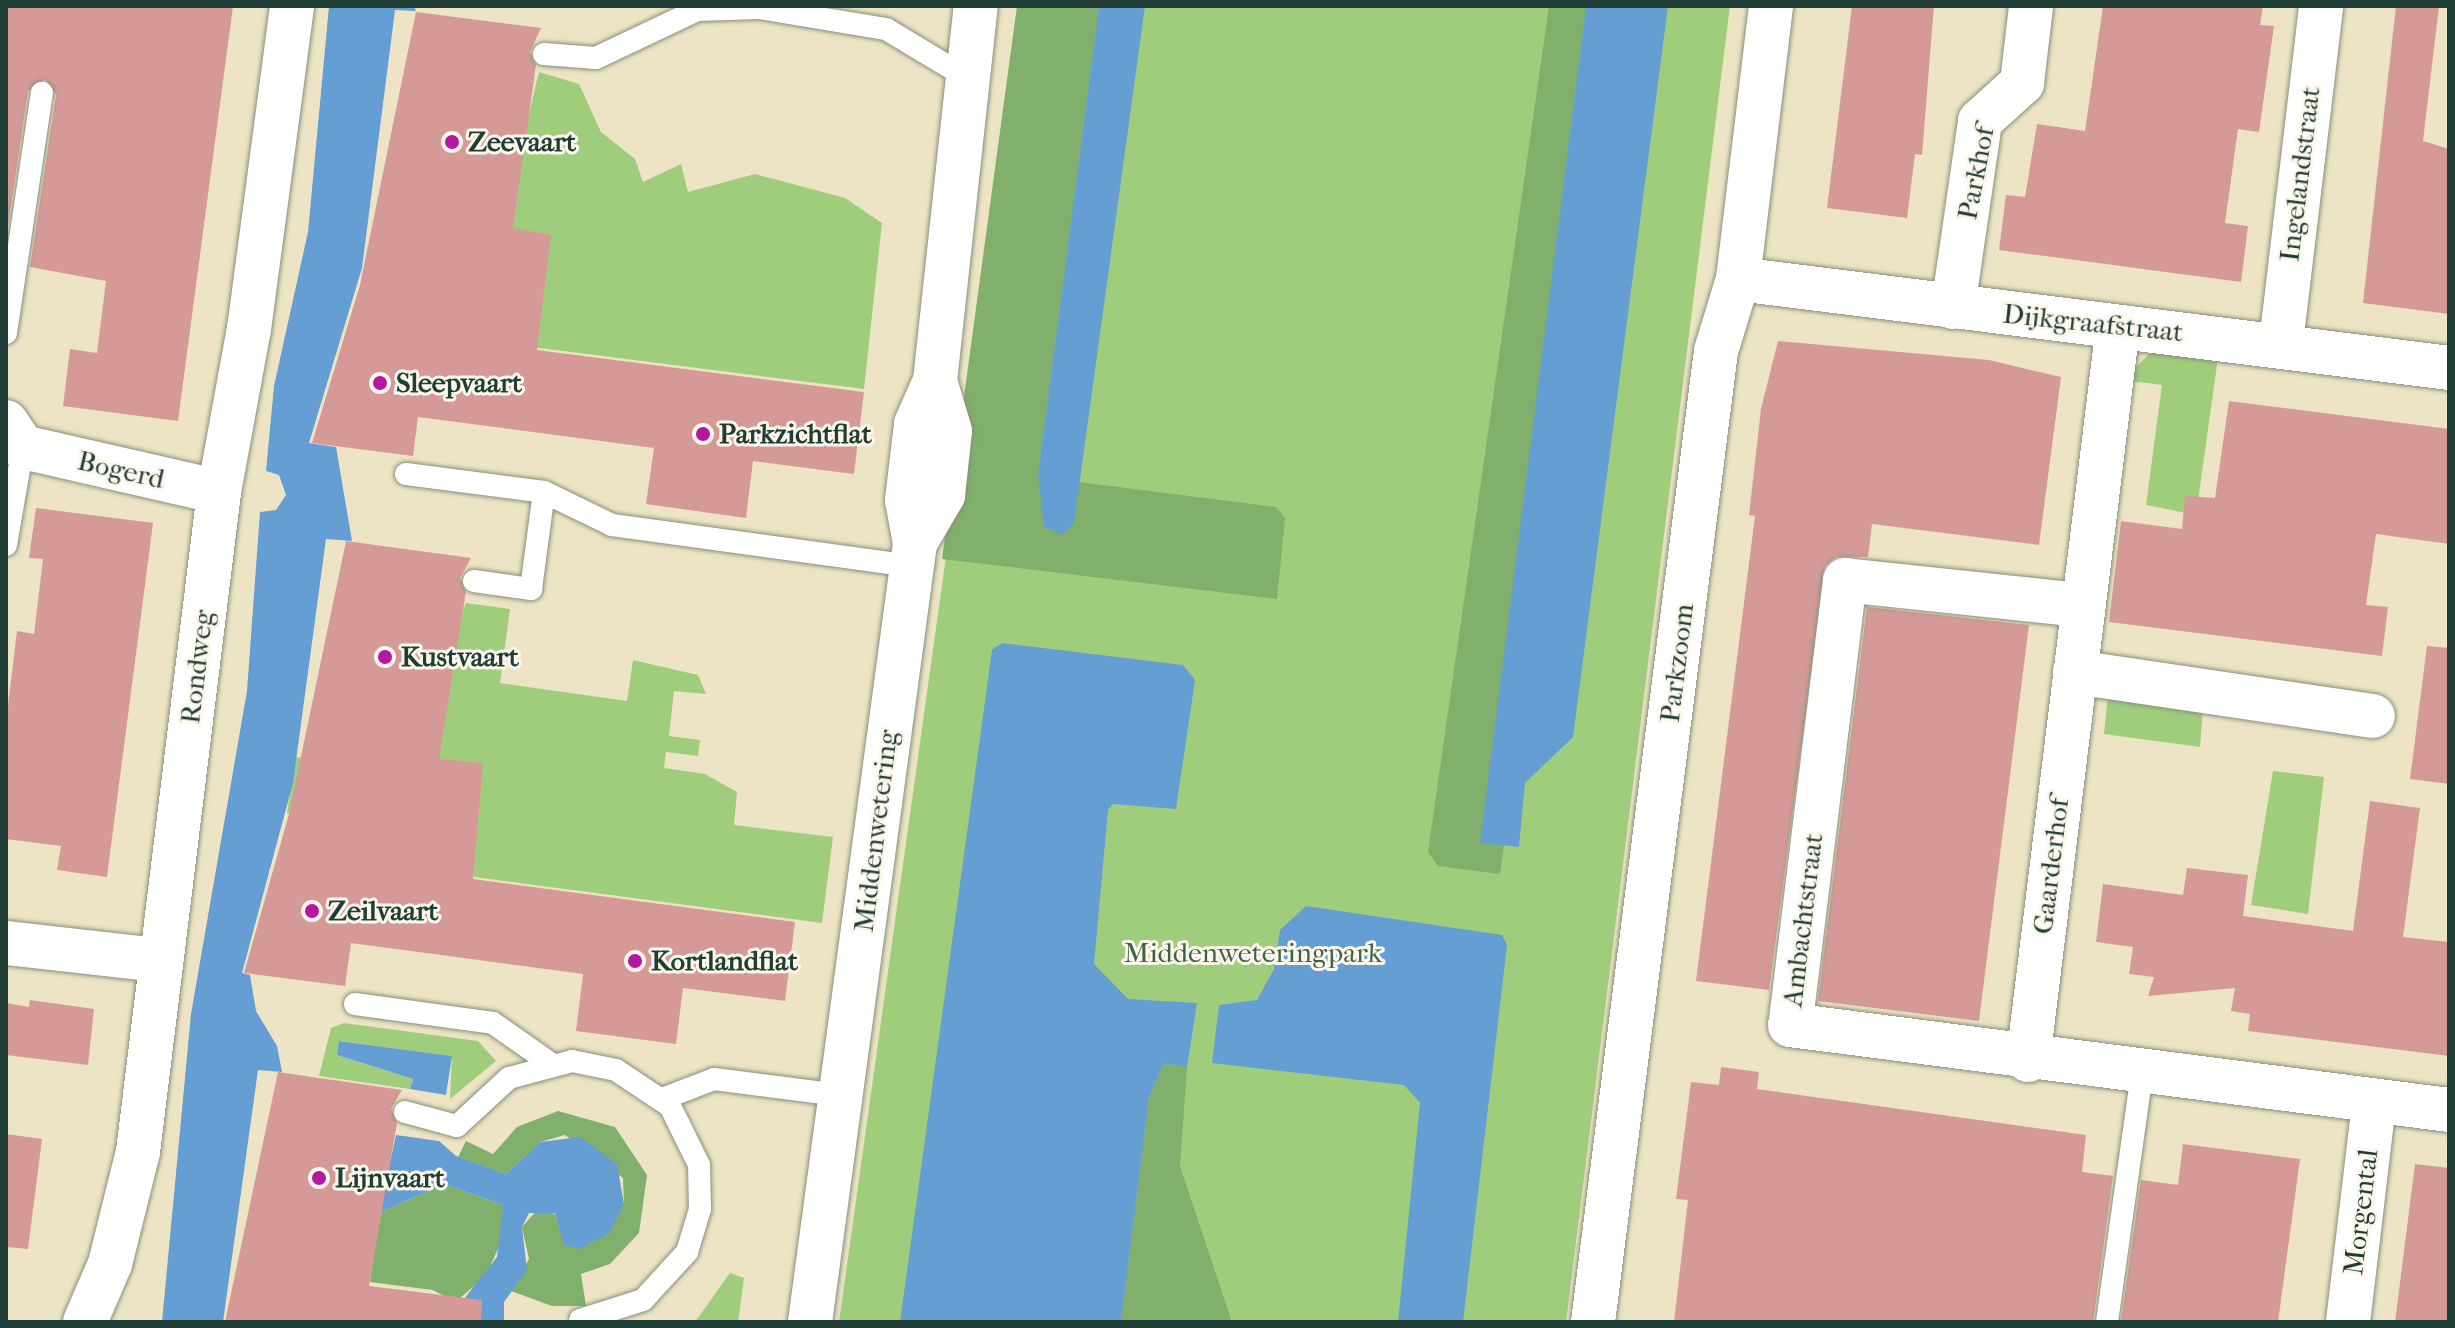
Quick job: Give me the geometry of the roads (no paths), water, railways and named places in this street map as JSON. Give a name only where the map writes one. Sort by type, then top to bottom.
[{"type":"street","name":"Rondweg","points":[[85,1322],[110,1264],[138,1152],[158,960],[219,492],[249,329],[292,6]]},
{"type":"street","name":"Middenwetering","points":[[810,1322],[913,554],[943,495],[950,431],[935,381],[976,6]]},
{"type":"street","name":"Parkzoom","points":[[1593,1322],[1716,351],[1738,279],[1771,6]]},
{"type":"street","name":"Parkhof","points":[[1953,307],[1980,121],[2022,83],[2031,6]]},
{"type":"street","name":"Ingelandstraat","points":[[2281,343],[2321,6]]},
{"type":"street","name":"Dijkgraafstraat","points":[[1738,279],[1953,307],[2281,343],[2449,368]]},
{"type":"street","name":"Gaarderhof","points":[[2028,1060],[2081,605],[2118,326]]},
{"type":"street","name":"Bogerd","points":[[14,435],[219,492]]},
{"type":"street","name":"Ambachtstraat","points":[[2081,605],[1845,580],[1790,1025],[2028,1060],[2449,1110]]},
{"type":"street","points":[[2075,672],[2373,716]]},
{"type":"street","points":[[6,943],[158,960]]},
{"type":"street","name":"Morgental","points":[[2348,1322],[2374,1103]]},
{"type":"lane","points":[[544,54],[596,58],[696,8],[759,8],[872,26],[966,77]]},
{"type":"lane","points":[[6,333],[42,93]]},
{"type":"lane","name":"Bogerd","points":[[6,545],[14,435]]},
{"type":"lane","points":[[406,474],[544,492],[612,525],[913,554]]},
{"type":"lane","points":[[474,581],[531,589],[544,492]]},
{"type":"lane","points":[[355,1004],[493,1023],[550,1063],[616,1070],[662,1099],[683,1124],[699,1165],[695,1231],[660,1287],[623,1311],[580,1320]]},
{"type":"lane","points":[[405,1112],[457,1126],[490,1090],[550,1063]]},
{"type":"lane","points":[[2107,1322],[2142,1074]]},
{"type":"lane","points":[[662,1099],[714,1079],[839,1095]]},
{"type":"water","points":[[329,6],[414,6],[416,11],[395,10],[362,268],[309,443],[336,447],[352,541],[326,539],[293,783],[242,973],[250,975],[256,1011],[277,1046],[282,1072],[258,1070],[223,1322],[162,1322],[191,1014],[247,691],[260,512],[276,510],[286,495],[279,475],[266,471],[274,386],[308,232]]},
{"type":"water","points":[[1099,6],[1145,6],[1074,523],[1063,535],[1044,527],[1038,474]]},
{"type":"water","points":[[1586,6],[1668,6],[1573,737],[1525,783],[1519,847],[1480,843]]},
{"type":"water","points":[[1002,643],[1183,665],[1195,680],[1176,809],[1113,804],[1108,810],[1094,964],[1128,999],[1197,1003],[1187,1067],[1164,1063],[1149,1097],[1121,1322],[900,1322],[992,650]]},
{"type":"water","points":[[1306,906],[1502,935],[1507,945],[1463,1322],[1398,1322],[1420,1103],[1404,1085],[1212,1063],[1219,1005],[1257,1000],[1274,969],[1280,930]]},
{"type":"water","points":[[339,1041],[452,1056],[446,1095],[410,1089],[413,1079],[337,1055]]},
{"type":"water","points":[[396,1135],[439,1141],[456,1156],[506,1174],[540,1142],[580,1137],[617,1164],[624,1204],[609,1233],[580,1249],[564,1245],[555,1213],[529,1213],[522,1227],[527,1270],[504,1302],[504,1322],[446,1322],[497,1257],[503,1205],[444,1184],[379,1213]]},
{"type":"place","name":"Zeevaart","points":[[452,142]]},
{"type":"place","name":"Sleepvaart","points":[[380,383]]},
{"type":"place","name":"Parkzichtflat","points":[[703,434]]},
{"type":"place","name":"Kustvaart","points":[[385,657]]},
{"type":"place","name":"Zeilvaart","points":[[312,911]]},
{"type":"place","name":"Kortlandflat","points":[[635,961]]},
{"type":"place","name":"Lijnvaart","points":[[319,1178]]},
{"type":"park label","name":"Middenweteringpark","points":[[1253,953]]}]
